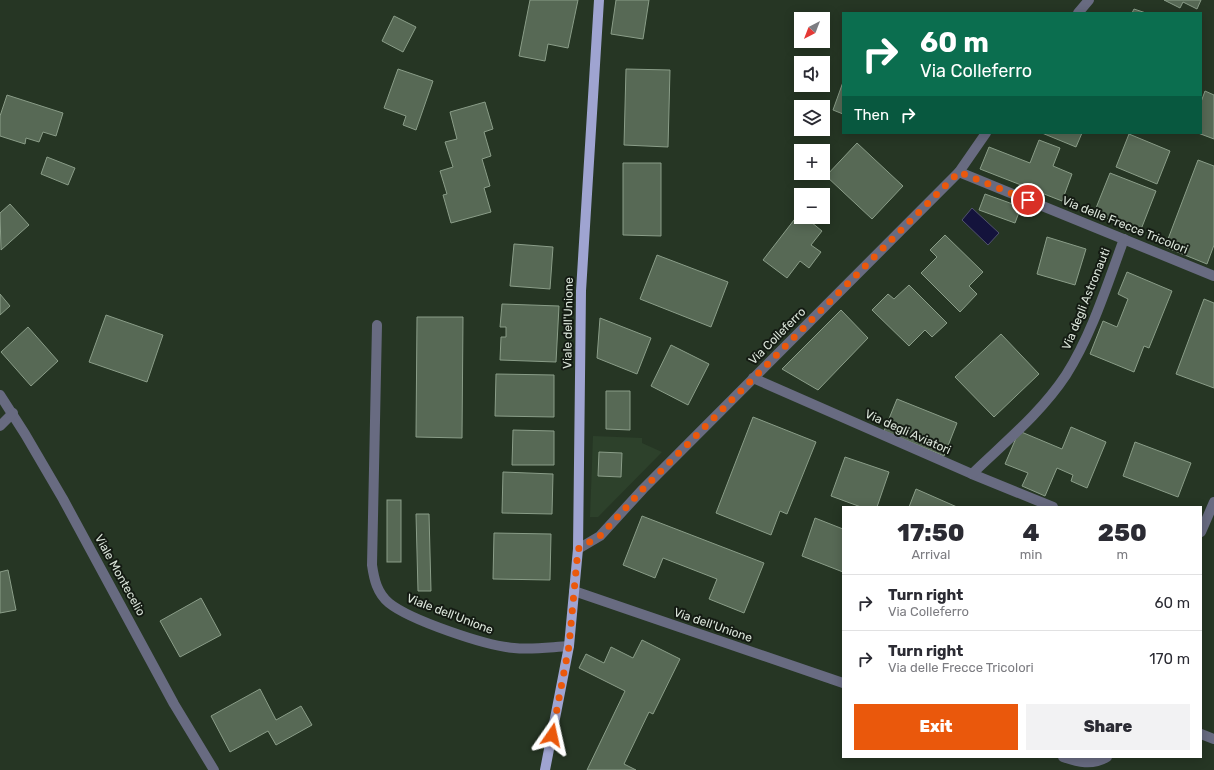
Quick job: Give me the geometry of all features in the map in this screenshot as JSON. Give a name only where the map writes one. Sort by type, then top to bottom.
[{"type":"main road","name":"Viale dell'Unione","points":[[545,770],[569,646],[578,549],[581,291],[598,0]]},
{"type":"street","points":[[1079,12],[1088,0]]},
{"type":"street","name":"Via Colleferro","points":[[578,549],[600,536],[643,489],[959,172],[985,134]]},
{"type":"street","name":"Via delle Frecce Tricolori","points":[[959,172],[1214,276]]},
{"type":"street","name":"Via degli Astronauti","points":[[972,474],[1041,407],[1065,376],[1084,342],[1124,239]]},
{"type":"street","name":"Viale dell'Unione","points":[[377,325],[372,565],[378,590],[388,602],[411,615],[486,643],[520,649],[569,646]]},
{"type":"street","name":"Via degli Aviatori","points":[[753,378],[972,474],[1051,506]]},
{"type":"street","name":"Viale Montecelio","points":[[0,395],[63,499],[177,709],[214,770]]},
{"type":"street","points":[[0,426],[12,413]]},
{"type":"street","points":[[1202,531],[1214,502]]},
{"type":"street","name":"Via dell'Unione","points":[[574,591],[842,683]]},
{"type":"street","points":[[1202,734],[1214,739]]},
{"type":"street","points":[[1067,758],[1088,763],[1097,762],[1105,758]]},
{"type":"shaded area","points":[[972,208],[999,233],[988,245],[962,220]]},
{"type":"shaded area","points":[[593,436],[642,438],[642,443],[662,452],[598,517],[590,517]],"holes":[[[599,452],[622,453],[621,477],[598,476]]]},
{"type":"building","points":[[530,0],[578,0],[568,48],[548,44],[545,61],[519,56]]},
{"type":"building","points":[[616,0],[649,0],[643,39],[611,34]]},
{"type":"building","points":[[1164,0],[1201,0],[1197,9],[1183,2],[1180,8]]},
{"type":"building","points":[[1134,9],[1143,12],[1132,12]]},
{"type":"building","points":[[394,16],[416,27],[403,52],[382,41]]},
{"type":"building","points":[[398,69],[433,81],[416,130],[403,125],[406,116],[384,108]]},
{"type":"building","points":[[626,69],[670,70],[668,147],[624,145]]},
{"type":"building","points":[[842,85],[842,114],[833,110]]},
{"type":"building","points":[[1205,91],[1214,95],[1214,139],[1201,134],[1202,134],[1202,99]]},
{"type":"building","points":[[7,95],[63,113],[56,136],[43,132],[39,142],[26,138],[25,144],[0,136],[0,116]]},
{"type":"building","points":[[485,102],[493,129],[484,132],[491,156],[482,159],[490,186],[484,188],[491,212],[451,223],[443,195],[447,194],[440,171],[453,167],[445,142],[457,139],[450,112]]},
{"type":"building","points":[[1044,134],[1082,134],[1076,147]]},
{"type":"building","points":[[1129,134],[1170,151],[1157,184],[1116,167]]},
{"type":"building","points":[[1039,140],[1060,148],[1053,166],[1072,174],[1062,201],[980,169],[989,147],[1030,163]]},
{"type":"building","points":[[857,143],[903,186],[872,219],[830,180],[830,172]]},
{"type":"building","points":[[47,157],[75,168],[68,185],[41,174]]},
{"type":"building","points":[[1198,160],[1214,166],[1214,245],[1207,264],[1165,247]]},
{"type":"building","points":[[623,163],[661,163],[661,236],[623,235]]},
{"type":"building","points":[[1110,173],[1156,191],[1140,232],[1094,213]]},
{"type":"building","points":[[985,194],[1021,207],[1015,223],[979,210]]},
{"type":"building","points":[[10,204],[29,225],[1,250],[0,213]]},
{"type":"building","points":[[794,220],[794,224],[813,224],[822,231],[811,245],[821,252],[809,268],[800,261],[787,278],[763,260]]},
{"type":"building","points":[[945,235],[983,272],[969,286],[977,294],[960,312],[921,273],[937,257],[930,250]]},
{"type":"building","points":[[1047,237],[1086,249],[1075,285],[1037,274]]},
{"type":"building","points":[[514,244],[553,247],[550,289],[510,286]]},
{"type":"building","points":[[657,255],[728,282],[711,327],[640,299]]},
{"type":"building","points":[[1127,272],[1172,291],[1149,348],[1144,346],[1134,372],[1090,354],[1103,321],[1117,327],[1128,299],[1118,294]]},
{"type":"building","points":[[909,285],[947,323],[932,337],[925,330],[909,346],[872,310],[888,294],[894,299]]},
{"type":"building","points":[[0,294],[10,306],[0,315]]},
{"type":"building","points":[[1204,299],[1214,303],[1214,388],[1176,374]]},
{"type":"building","points":[[502,304],[559,306],[556,362],[500,360],[501,337],[506,337],[506,327],[500,327]]},
{"type":"building","points":[[841,310],[868,338],[818,390],[782,369]]},
{"type":"building","points":[[106,315],[163,335],[147,382],[89,362]]},
{"type":"building","points":[[417,317],[463,317],[462,438],[416,437]]},
{"type":"building","points":[[600,318],[651,338],[637,374],[597,358]]},
{"type":"building","points":[[28,327],[58,361],[31,386],[1,352]]},
{"type":"building","points":[[1001,334],[1039,374],[994,417],[955,377]]},
{"type":"building","points":[[671,345],[709,364],[688,405],[651,386]]},
{"type":"building","points":[[496,374],[554,375],[554,417],[495,416]]},
{"type":"building","points":[[606,391],[630,391],[630,430],[606,429]]},
{"type":"building","points":[[897,399],[957,423],[944,456],[884,431]]},
{"type":"building","points":[[753,417],[816,442],[787,514],[780,511],[771,535],[716,513]]},
{"type":"building","points":[[1071,427],[1106,442],[1087,488],[1071,481],[1073,475],[1057,468],[1045,496],[1022,486],[1028,473],[1005,464],[1019,431],[1062,449]]},
{"type":"building","points":[[513,430],[554,431],[554,465],[512,465]]},
{"type":"building","points":[[1135,442],[1191,463],[1178,497],[1123,476]]},
{"type":"building","points":[[599,452],[622,453],[621,477],[598,476]]},
{"type":"building","points":[[845,457],[889,472],[877,506],[858,506],[831,496]]},
{"type":"building","points":[[503,472],[553,474],[552,514],[502,513]]},
{"type":"building","points":[[916,489],[955,506],[909,506]]},
{"type":"building","points":[[387,500],[401,500],[401,562],[387,562]]},
{"type":"building","points":[[416,514],[429,514],[431,591],[418,591]]},
{"type":"building","points":[[642,516],[764,563],[744,613],[709,599],[717,579],[663,558],[655,578],[623,565]]},
{"type":"building","points":[[815,518],[842,529],[842,572],[802,556]]},
{"type":"building","points":[[494,533],[551,534],[550,580],[493,579]]},
{"type":"building","points":[[8,570],[16,610],[0,613],[0,572]]},
{"type":"building","points":[[201,598],[221,635],[180,657],[160,621]]},
{"type":"building","points":[[642,640],[680,659],[653,714],[649,712],[624,764],[636,770],[587,770],[625,691],[579,668],[586,654],[604,663],[611,647],[633,658]]},
{"type":"building","points":[[260,689],[276,720],[301,706],[312,725],[276,745],[268,731],[230,752],[211,716]]},
{"type":"route","points":[[552,735],[569,646],[578,549],[600,536],[643,489],[959,172],[1028,200]]}]
